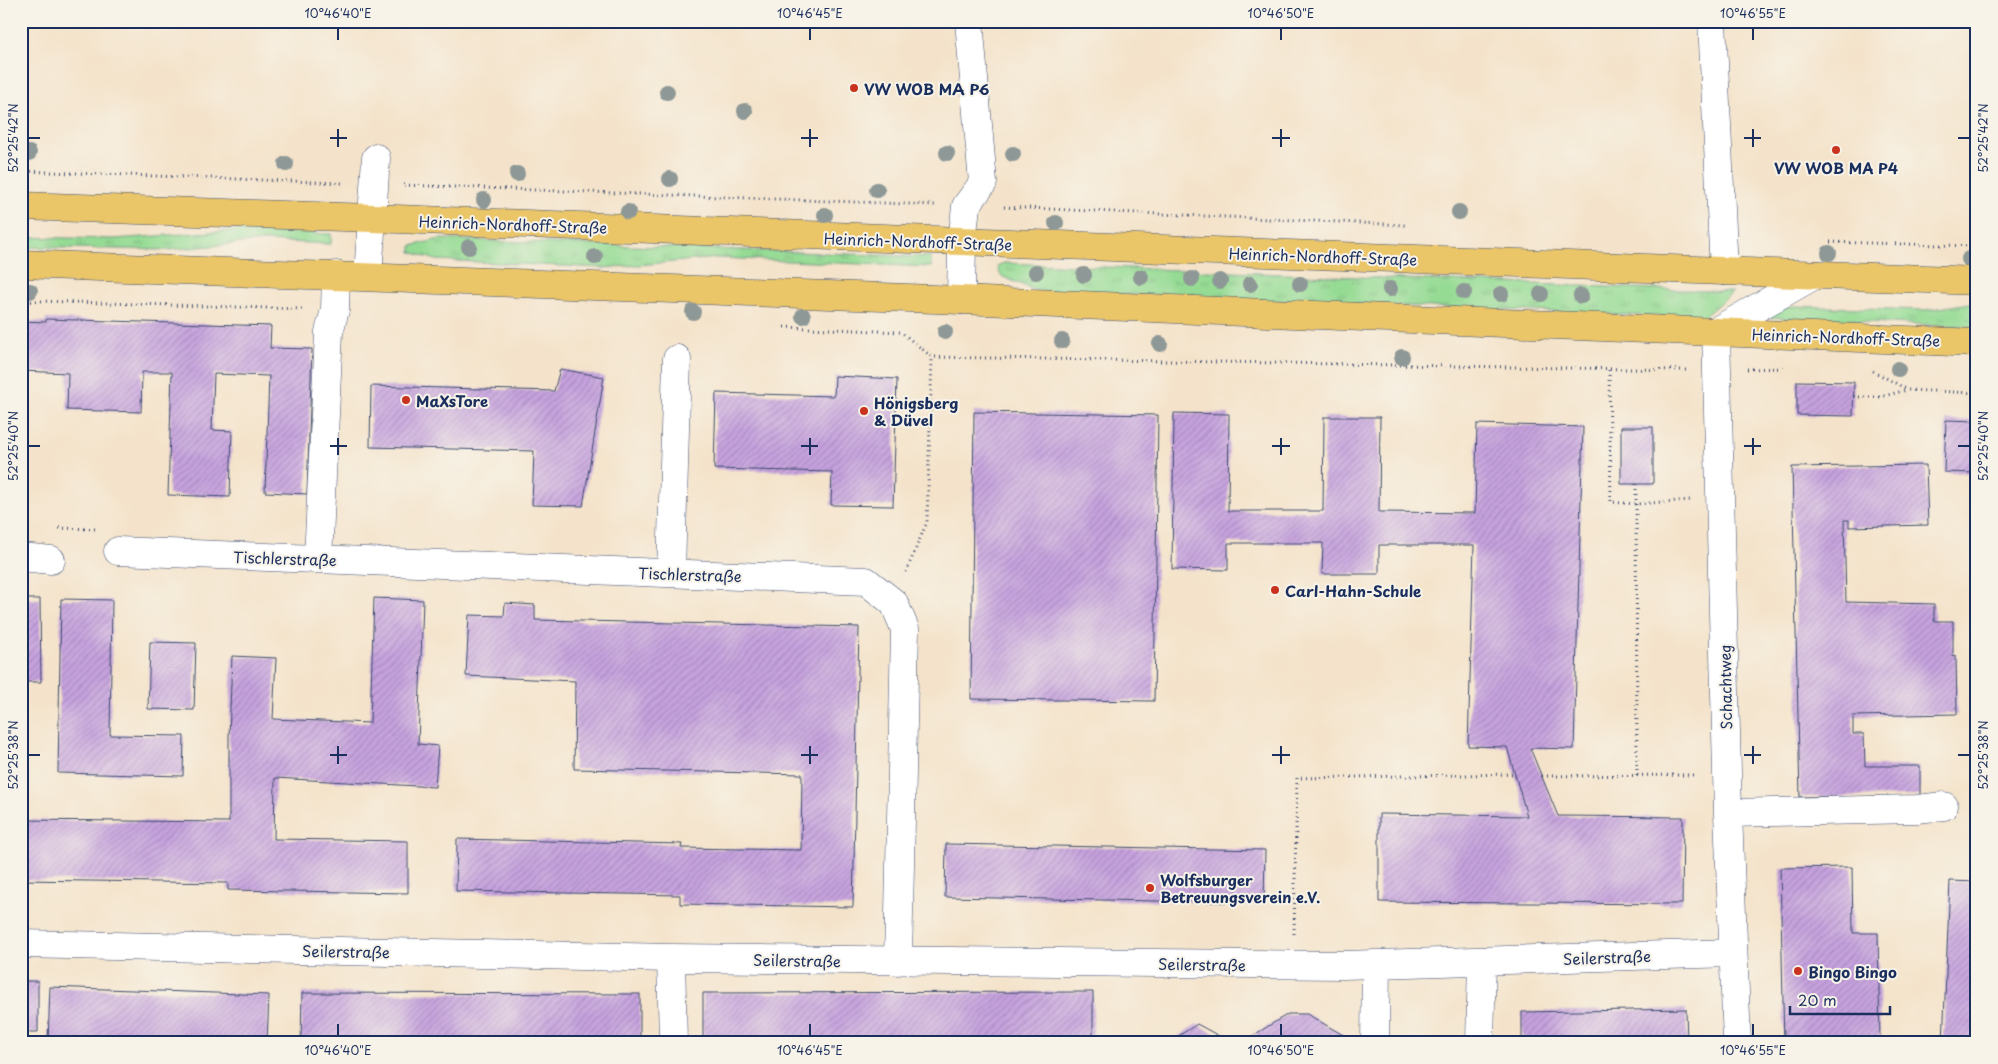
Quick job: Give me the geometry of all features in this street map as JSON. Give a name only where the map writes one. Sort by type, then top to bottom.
[{"type":"main road","name":"Heinrich-Nordhoff-Straße","points":[[21,206],[1977,281]]},
{"type":"main road","name":"Heinrich-Nordhoff-Straße","points":[[21,264],[368,276],[1977,343]]},
{"type":"street","points":[[961,300],[962,242],[966,206],[983,182],[969,21]]},
{"type":"street","points":[[1712,21],[1724,271]]},
{"type":"street","points":[[368,276],[376,158]]},
{"type":"street","points":[[318,559],[329,332],[335,310],[336,275]]},
{"type":"street","name":"Heinrich-Nordhoff-Straße","points":[[1716,331],[1814,275]]},
{"type":"street","name":"Schachtweg","points":[[1716,331],[1728,813],[1737,1043]]},
{"type":"street","points":[[671,573],[677,358]]},
{"type":"street","name":"Tischlerstraße","points":[[118,551],[866,581],[894,603],[905,630],[898,961]]},
{"type":"street","points":[[21,557],[51,560]]},
{"type":"street","points":[[1728,813],[1917,809],[1944,806]]},
{"type":"street","name":"Seilerstraße","points":[[21,944],[671,958],[1294,965],[1733,953]]},
{"type":"street","points":[[671,958],[673,1043]]},
{"type":"street","points":[[1480,1043],[1482,961]]},
{"type":"street","points":[[1375,1043],[1376,964]]},
{"type":"path","points":[[21,171],[966,206],[1414,225]]},
{"type":"path","points":[[1821,241],[1977,246]]},
{"type":"path","points":[[21,302],[335,310]]},
{"type":"path","points":[[781,327],[901,332],[932,357],[1609,370],[1792,368]]},
{"type":"path","points":[[894,603],[927,522],[932,357]]},
{"type":"path","points":[[1867,367],[1908,390]]},
{"type":"path","points":[[1609,370],[1610,502],[1636,504],[1720,498]]},
{"type":"path","points":[[1854,397],[1880,397],[1908,390],[1977,393]]},
{"type":"path","points":[[1636,484],[1637,776]]},
{"type":"path","points":[[1294,965],[1297,778],[1515,774]]},
{"type":"path","points":[[1542,776],[1727,775]]},
{"type":"green space","points":[[240,230],[331,234],[331,244],[264,241],[167,250],[21,247],[21,237],[114,239]]},
{"type":"green space","points":[[440,239],[931,257],[931,267],[718,258],[603,268],[436,260],[411,252],[411,246]]},
{"type":"green space","points":[[1004,263],[1733,292],[1702,318],[1037,291],[1001,276],[997,266]]},
{"type":"green space","points":[[1977,302],[1977,327],[1763,317],[1793,306],[1926,310]]},
{"type":"building","points":[[46,319],[271,326],[270,348],[312,349],[307,494],[265,492],[269,376],[214,374],[212,430],[232,431],[230,497],[168,495],[172,372],[142,372],[141,412],[67,410],[68,373],[21,371],[21,321],[46,322]]},
{"type":"building","points":[[560,369],[604,377],[583,506],[532,505],[534,451],[370,447],[371,386],[554,391]]},
{"type":"building","points":[[835,376],[897,379],[893,506],[831,505],[832,472],[714,469],[716,393],[834,396]]},
{"type":"building","points":[[1797,381],[1854,382],[1853,416],[1797,415]]},
{"type":"building","points":[[974,412],[1158,415],[1154,701],[971,699]]},
{"type":"building","points":[[1174,413],[1229,414],[1228,511],[1323,511],[1324,417],[1380,417],[1379,512],[1475,513],[1477,424],[1583,427],[1574,749],[1530,748],[1558,816],[1683,817],[1682,904],[1379,902],[1379,814],[1527,816],[1507,747],[1468,746],[1474,545],[1379,545],[1379,574],[1322,574],[1323,543],[1228,543],[1228,570],[1172,569]]},
{"type":"building","points":[[1946,420],[1977,421],[1977,473],[1944,472]]},
{"type":"building","points":[[1621,427],[1653,427],[1653,484],[1621,484]]},
{"type":"building","points":[[1926,465],[1928,525],[1849,527],[1849,520],[1844,520],[1846,602],[1934,604],[1934,621],[1953,621],[1953,656],[1956,655],[1957,714],[1853,716],[1853,734],[1864,734],[1865,766],[1920,766],[1920,796],[1800,797],[1792,467]]},
{"type":"building","points":[[374,598],[423,600],[418,744],[438,746],[435,787],[275,778],[274,839],[408,841],[408,893],[228,890],[228,883],[21,880],[21,820],[229,822],[229,737],[232,656],[276,658],[273,719],[370,723]]},
{"type":"building","points":[[21,599],[40,599],[41,682],[21,682]]},
{"type":"building","points":[[61,599],[112,600],[110,735],[184,736],[183,776],[58,773]]},
{"type":"building","points":[[505,603],[535,605],[535,620],[859,627],[853,907],[680,904],[680,895],[456,891],[457,839],[682,844],[681,848],[801,850],[802,774],[574,769],[575,681],[466,676],[469,615],[504,616]]},
{"type":"building","points":[[150,642],[196,643],[194,710],[148,709]]},
{"type":"building","points":[[946,844],[1265,850],[1264,903],[945,897]]},
{"type":"building","points":[[1852,867],[1853,933],[1878,933],[1880,1043],[1784,1043],[1780,868]]},
{"type":"building","points":[[1950,881],[1977,882],[1977,1043],[1943,1043]]},
{"type":"building","points":[[21,981],[38,981],[38,1032],[21,1032]]},
{"type":"building","points":[[50,987],[269,995],[267,1043],[48,1043]]},
{"type":"building","points":[[1093,992],[1093,1043],[703,1043],[703,993]]},
{"type":"building","points":[[302,993],[640,994],[640,1043],[301,1043]]},
{"type":"building","points":[[1686,1009],[1687,1043],[1522,1043],[1522,1012]]},
{"type":"building","points":[[1288,1014],[1307,1014],[1350,1039],[1350,1043],[1241,1043]]},
{"type":"building","points":[[1197,1024],[1232,1043],[1168,1043]]},
{"type":"place","name":"VW WOB MA P6","points":[[854,88]]},
{"type":"place","name":"VW WOB MA P4","points":[[1836,150]]},
{"type":"place","name":"MaXsTore","points":[[406,400]]},
{"type":"place","name":"Hönigsberg & Düvel","points":[[864,411]]},
{"type":"place","name":"Carl-Hahn-Schule","points":[[1275,590]]},
{"type":"place","name":"Wolfsburger Betreuungsverein e.V.","points":[[1150,888]]},
{"type":"place","name":"Bingo Bingo","points":[[1798,971]]}]
